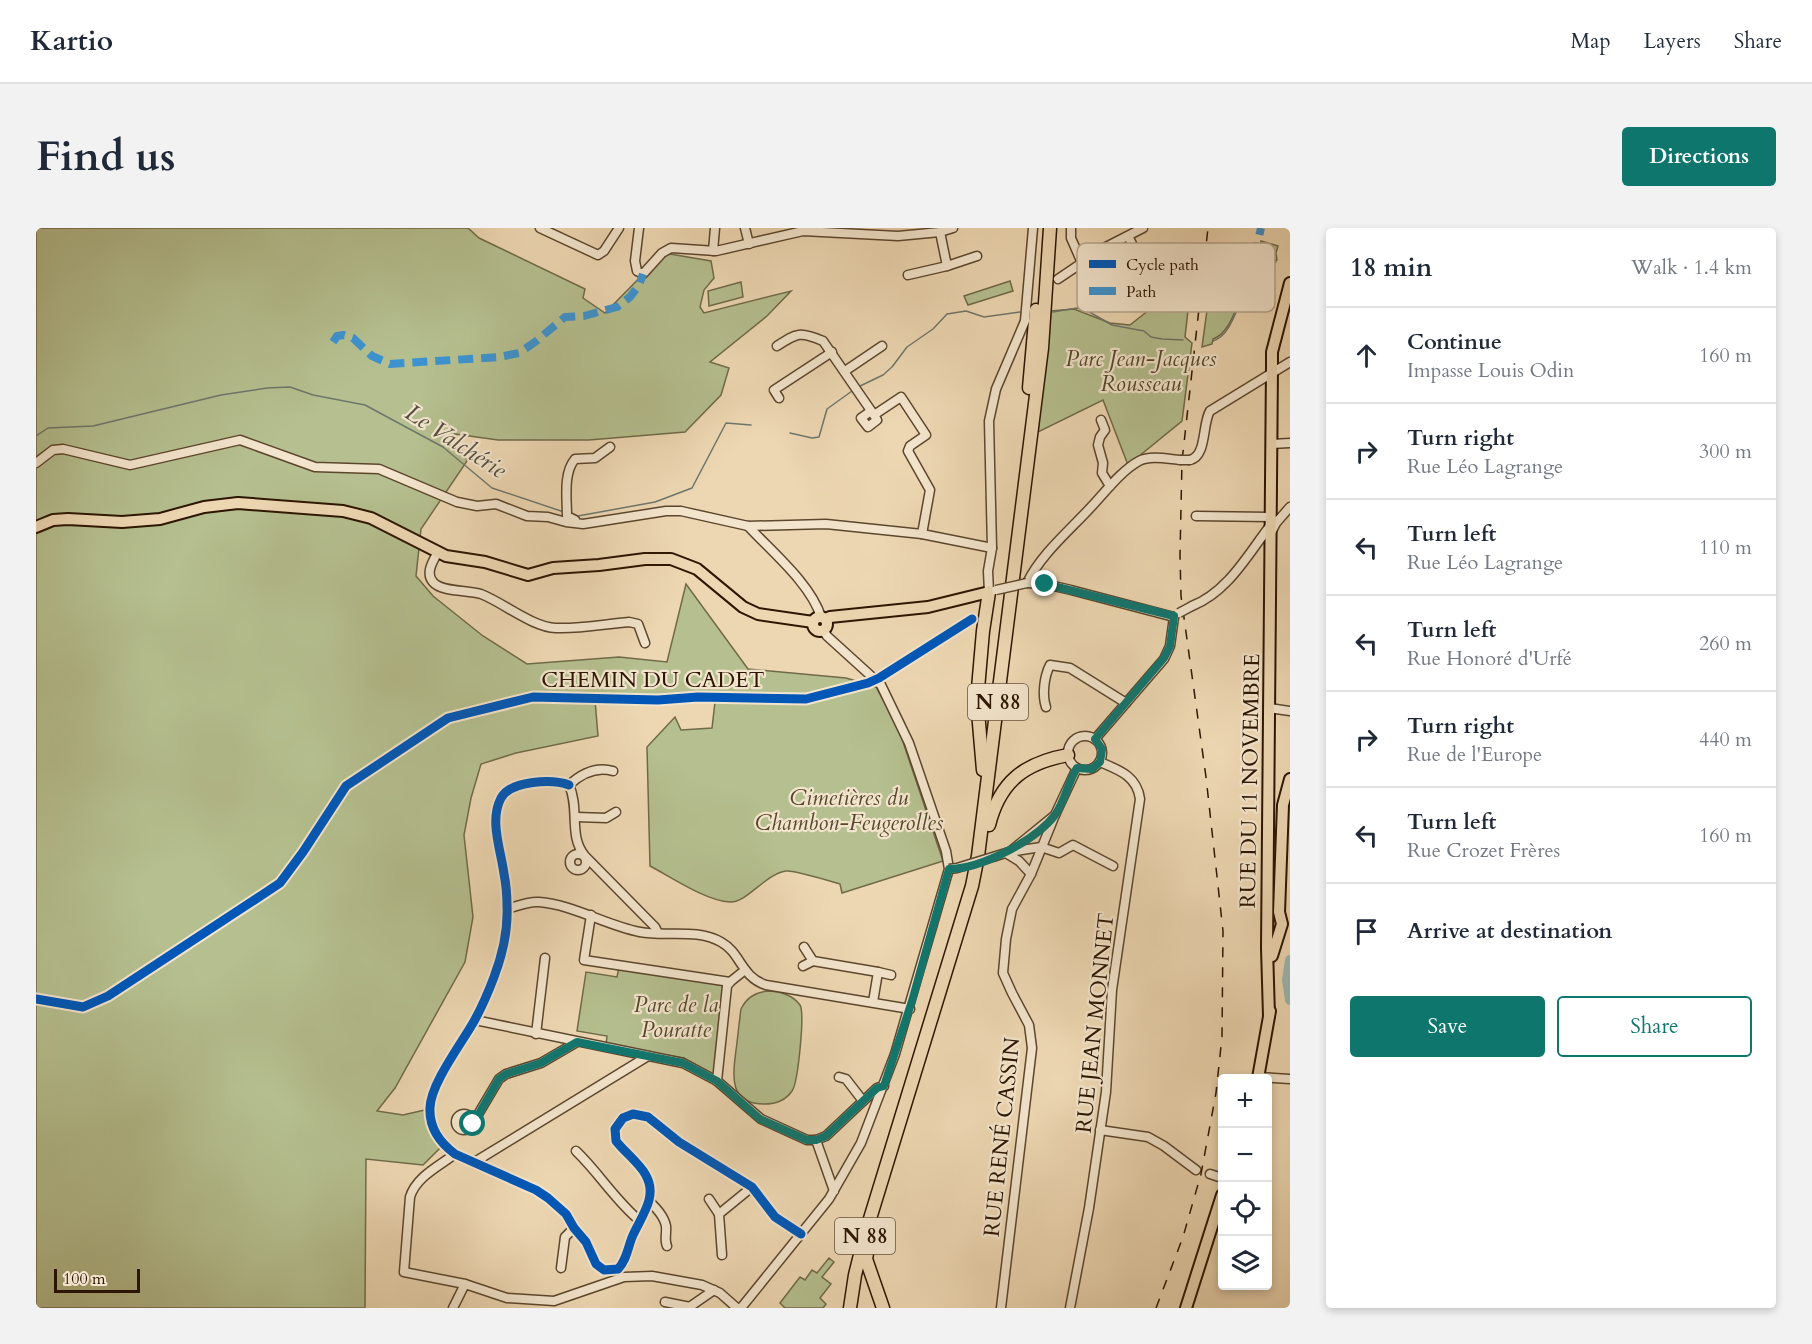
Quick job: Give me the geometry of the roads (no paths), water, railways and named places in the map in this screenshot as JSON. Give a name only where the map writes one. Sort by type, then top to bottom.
[{"type":"highway","name":"N 88","points":[[843,1308],[859,1227],[963,889],[973,843],[1030,374],[1042,228]]},
{"type":"highway","name":"N 88","points":[[850,1308],[865,1235],[972,886],[983,828],[1042,348],[1050,228]]},
{"type":"highway","points":[[983,770],[977,700],[982,640],[992,591]]},
{"type":"highway","name":"N 88","points":[[961,921],[979,875],[989,822],[1001,794],[1017,775],[1028,768],[1050,758],[1068,755]]},
{"type":"highway","points":[[883,1308],[866,1260],[886,1165]]},
{"type":"main road","name":"RUE DU 11 NOVEMBRE","points":[[1269,1016],[1267,925],[1271,374],[1272,352],[1290,283]]},
{"type":"main road","points":[[36,527],[53,520],[68,519],[141,521],[160,519],[220,504],[255,504],[357,514],[405,534],[446,556],[497,565],[528,575],[553,568],[645,559],[671,559],[697,569],[742,607],[758,614],[821,622],[830,617],[928,607],[992,591]]},
{"type":"main road","points":[[1259,1074],[1269,1016],[1272,958],[1280,927],[1279,912],[1286,830],[1283,805],[1290,779]]},
{"type":"main road","points":[[1267,925],[1272,929],[1280,927]]},
{"type":"main road","points":[[1186,1308],[1218,1208]]},
{"type":"street","points":[[540,228],[598,255],[604,251],[619,228]]},
{"type":"street","points":[[639,228],[635,261],[639,274],[645,272],[662,253],[671,248],[713,251],[809,230],[898,236],[940,232],[953,228]]},
{"type":"street","points":[[713,251],[715,228]]},
{"type":"street","points":[[745,228],[749,244]]},
{"type":"street","points":[[1033,228],[1027,313],[1023,328],[996,389],[989,421],[992,548],[988,571],[992,591],[1027,583],[1045,584],[1177,615],[1211,595],[1221,586],[1256,546],[1274,514],[1282,516]]},
{"type":"street","points":[[1071,228],[1071,238],[1077,252]]},
{"type":"street","points":[[1114,243],[1143,228]]},
{"type":"street","points":[[940,232],[947,266]]},
{"type":"street","points":[[1128,236],[1132,243]]},
{"type":"street","points":[[908,275],[977,256]]},
{"type":"street","points":[[1058,279],[1077,266]]},
{"type":"street","points":[[777,346],[794,335],[802,334],[823,341],[872,413],[901,397],[926,435],[910,446],[908,452],[930,490],[922,534]]},
{"type":"street","points":[[845,371],[882,346]]},
{"type":"street","points":[[779,399],[774,390],[832,352]]},
{"type":"street","points":[[1027,583],[1032,572],[1110,486],[1142,459],[1195,459],[1199,453],[1210,411],[1290,362]]},
{"type":"street","points":[[1101,420],[1106,430],[1100,437],[1098,445],[1102,473],[1110,486]]},
{"type":"street","points":[[36,463],[53,450],[63,449],[130,465],[240,440],[315,467],[379,469],[457,502],[477,506],[496,504],[527,516],[548,517],[583,524],[666,511],[681,511],[748,526],[826,524],[922,534],[992,548]]},
{"type":"street","points":[[1271,444],[1290,442]]},
{"type":"street","points":[[604,521],[575,520],[567,513],[568,473],[570,464],[575,459],[595,458],[610,447]]},
{"type":"street","points":[[1196,516],[1271,520],[1282,516],[1290,507]]},
{"type":"street","points":[[455,1154],[418,1182],[412,1191],[404,1272],[465,1284],[520,1304],[554,1301],[624,1277],[639,1276],[702,1285],[714,1290],[739,1308],[834,1191],[861,1143],[884,1086],[909,1009],[949,869],[946,851],[909,743],[880,685],[827,636],[819,610],[800,582],[748,526]]},
{"type":"street","points":[[1256,546],[1271,545]]},
{"type":"street","points":[[438,552],[430,567],[429,575],[432,582],[439,587],[479,594],[540,624],[554,628],[638,624],[645,643]]},
{"type":"street","points":[[1095,739],[1164,658],[1170,646],[1177,615]]},
{"type":"street","name":"CHEMIN DU CADET","points":[[36,999],[83,1007],[108,996],[280,883],[346,786],[447,718],[533,697],[658,700],[698,697],[806,699],[868,683],[972,619]]},
{"type":"street","points":[[1046,707],[1043,699],[1046,672],[1050,666],[1070,668],[1126,703]]},
{"type":"street","points":[[1269,708],[1290,711]]},
{"type":"street","points":[[1084,736],[1095,739],[1102,749],[1100,762],[1092,769],[1077,768],[1070,760],[1068,749],[1074,740],[1084,736]]},
{"type":"street","name":"RUE JEAN MONNET","points":[[1070,1308],[1106,1092],[1112,990],[1140,799],[1137,785],[1132,778],[1100,762]]},
{"type":"street","points":[[613,771],[604,768],[594,769],[569,784],[557,781],[512,788],[502,797],[496,826],[505,876],[507,909],[498,964],[475,1020],[434,1091],[429,1106],[430,1120],[436,1135],[455,1154],[529,1187],[548,1198],[566,1214],[586,1242],[596,1264],[609,1271],[618,1269],[622,1265],[639,1220],[649,1201],[650,1189],[645,1171],[616,1141],[615,1129],[623,1118],[633,1114],[648,1117],[679,1142],[752,1186],[775,1217],[801,1234]]},
{"type":"street","name":"RUE RENÉ CASSIN","points":[[1001,1308],[1032,1042],[1025,1015],[1003,973],[1008,921],[1031,874],[1051,818],[1077,768]]},
{"type":"street","points":[[569,784],[575,801],[575,841],[578,848],[655,927],[658,933]]},
{"type":"street","points":[[576,817],[606,818],[616,812]]},
{"type":"street","points":[[1007,852],[1051,818]]},
{"type":"street","points":[[949,869],[1007,852],[1041,847],[1059,853],[1073,845],[1113,866]]},
{"type":"street","points":[[1007,852],[1031,874]]},
{"type":"street","points":[[507,909],[536,902],[591,915],[627,929],[697,935],[722,942],[753,979],[766,986],[909,1009]]},
{"type":"street","points":[[591,915],[584,960],[730,982]]},
{"type":"street","points":[[804,947],[813,961]]},
{"type":"street","points":[[536,1034],[545,958]]},
{"type":"street","points":[[803,966],[813,961],[891,975]]},
{"type":"street","points":[[717,1081],[727,986],[745,970]]},
{"type":"street","points":[[873,1002],[878,972]]},
{"type":"street","points":[[475,1020],[683,1063],[717,1081],[760,1119],[807,1140],[816,1140],[831,1132],[877,1088],[884,1086]]},
{"type":"street","points":[[473,1124],[499,1079],[506,1074],[541,1063],[577,1042]]},
{"type":"street","points":[[473,1163],[648,1056]]},
{"type":"street","points":[[845,1076],[863,1101]]},
{"type":"street","points":[[1272,1078],[1290,1079]]},
{"type":"street","points":[[1100,1130],[1148,1137],[1196,1170]]},
{"type":"street","points":[[816,1140],[834,1191]]},
{"type":"street","points":[[576,1151],[599,1174],[624,1208],[639,1220]]},
{"type":"street","points":[[1210,1174],[1218,1177]]},
{"type":"street","points":[[719,1214],[752,1186]]},
{"type":"street","points":[[709,1199],[719,1214],[722,1255]]},
{"type":"street","points":[[649,1201],[658,1210],[666,1225],[667,1246]]},
{"type":"street","points":[[561,1268],[565,1237],[574,1228]]},
{"type":"street","points":[[453,1308],[465,1284]]},
{"type":"street","points":[[665,1302],[689,1307],[714,1290]]},
{"type":"waterway","name":"Le Valchérie","points":[[1053,312],[1077,308]]},
{"type":"waterway","name":"Le Valchérie","points":[[858,387],[883,375],[907,347],[933,329],[947,314],[966,311],[984,317],[1020,312]]},
{"type":"waterway","name":"Le Valchérie","points":[[1089,312],[1112,325],[1144,331],[1151,337],[1183,340]]},
{"type":"waterway","name":"Le Valchérie","points":[[1213,341],[1228,328],[1236,312]]},
{"type":"waterway","name":"Le Valchérie","points":[[36,436],[48,428],[93,426],[221,395],[290,387],[313,395],[365,405],[443,447],[492,488],[564,512]]},
{"type":"waterway","name":"Le Valchérie","points":[[790,433],[812,438],[819,437],[827,409],[852,391]]},
{"type":"waterway","name":"Le Valchérie","points":[[574,515],[655,502],[692,488],[726,423],[751,425]]},
{"type":"waterway","points":[[1290,960],[1287,980],[1290,1000]]},
{"type":"railway","points":[[1206,243],[1208,228]]},
{"type":"railway","points":[[1156,1308],[1183,1237],[1201,1174],[1216,1093],[1222,1037],[1223,931],[1206,777],[1181,596],[1182,461],[1199,312]]},
{"type":"park label","name":"Parc Jean-Jacques Rousseau","points":[[1141,370]]},
{"type":"park label","name":"Cimetières du Chambon-Feugerolles","points":[[849,810]]},
{"type":"park label","name":"Parc de la Pouratte","points":[[676,1016]]}]
